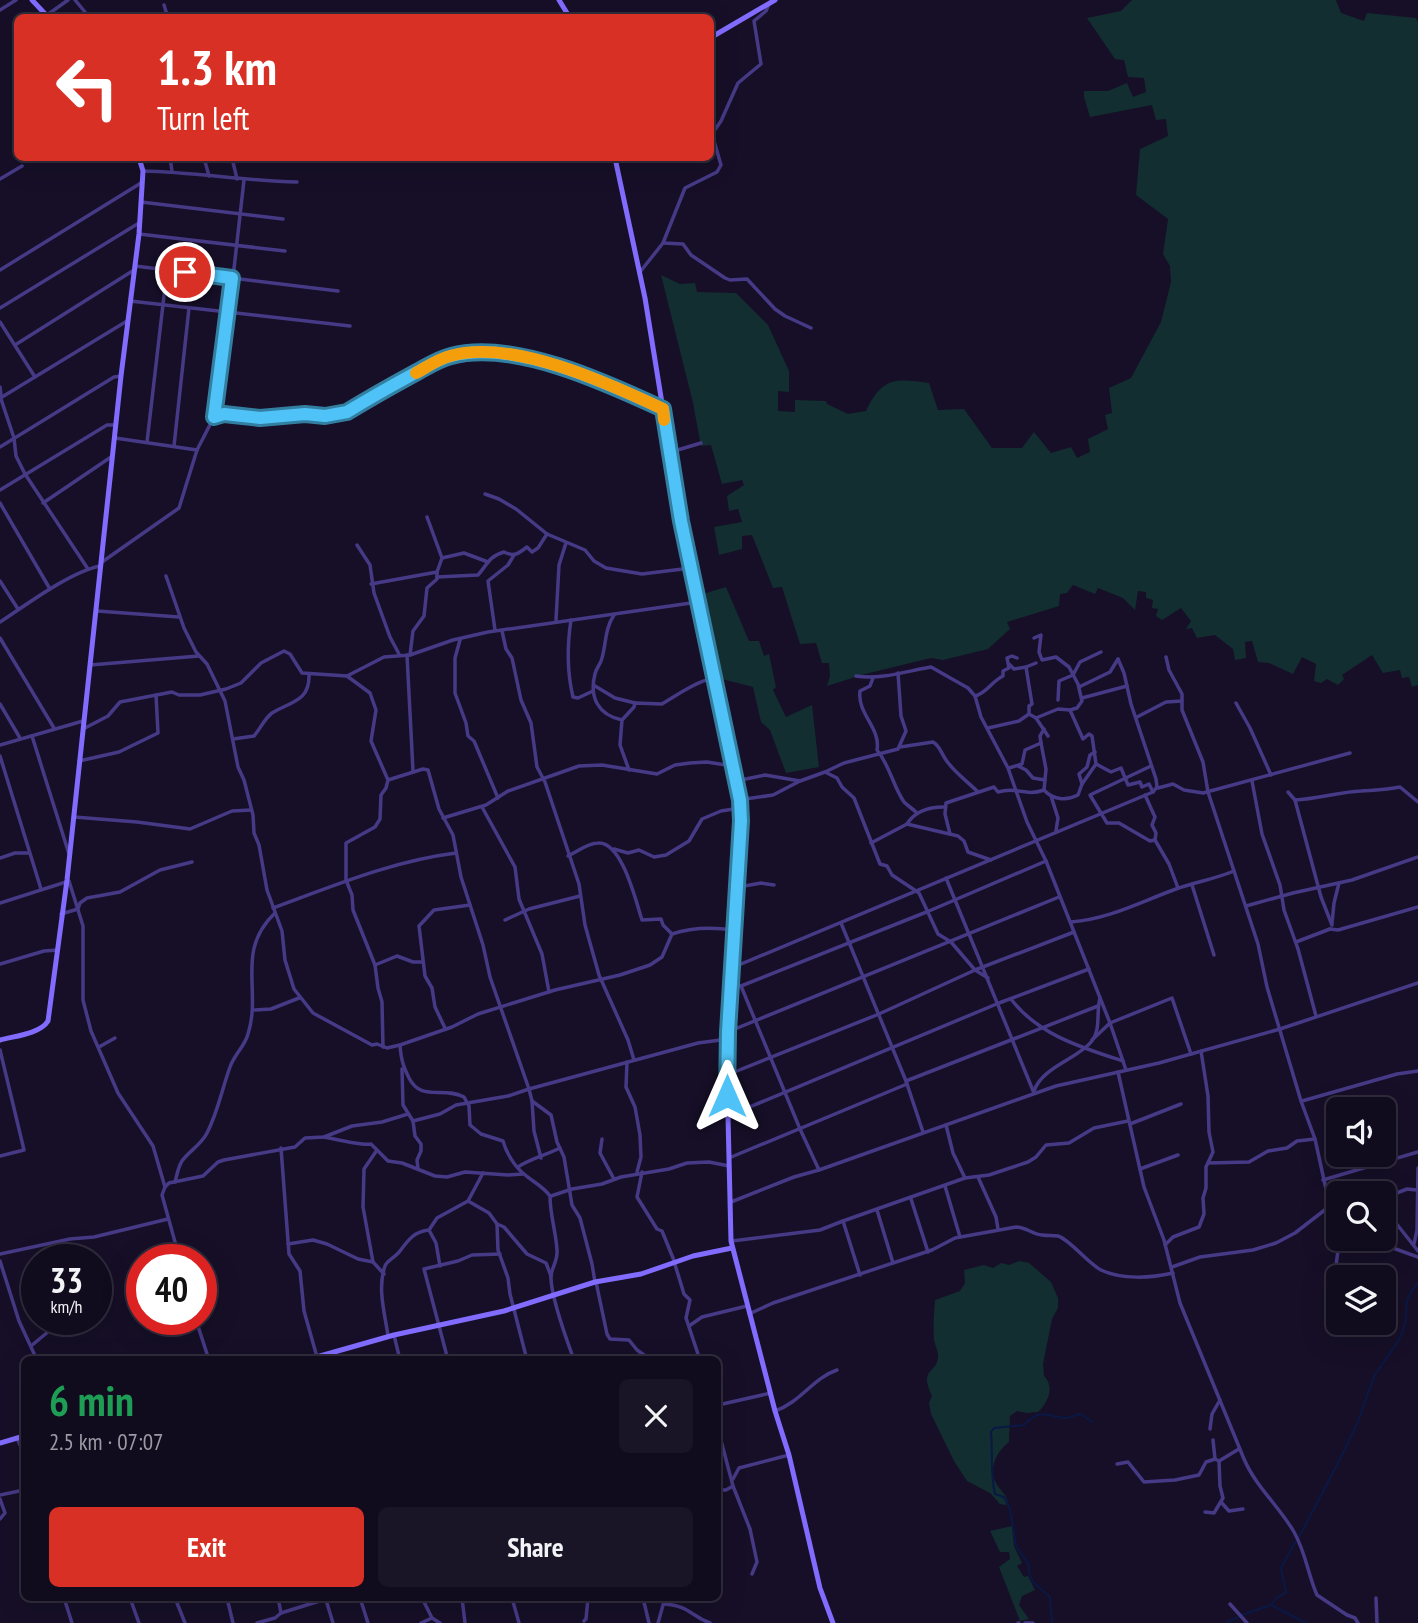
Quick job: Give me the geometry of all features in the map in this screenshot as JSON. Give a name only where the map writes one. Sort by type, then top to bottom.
[{"type":"street","points":[[0,10],[16,0]]},
{"type":"street","points":[[32,0],[46,14]]},
{"type":"street","points":[[50,14],[68,0]]},
{"type":"street","points":[[75,0],[87,14]]},
{"type":"street","points":[[714,36],[772,2]]},
{"type":"street","points":[[714,131],[738,83],[761,64],[754,21],[772,2]]},
{"type":"street","points":[[164,5],[167,14]]},
{"type":"street","points":[[640,272],[663,243],[685,188],[717,172],[721,165],[714,141]]},
{"type":"street","points":[[0,1040],[46,1026],[67,880],[115,425],[139,234],[143,171],[140,161]]},
{"type":"street","points":[[170,161],[172,172]]},
{"type":"street","points":[[205,161],[209,176]]},
{"type":"street","points":[[233,161],[237,179]]},
{"type":"street","points":[[616,161],[640,272],[691,568],[740,800],[727,1075],[731,1245],[789,1455],[820,1588],[833,1623]]},
{"type":"street","points":[[0,179],[22,166]]},
{"type":"street","points":[[143,171],[297,182]]},
{"type":"street","points":[[0,622],[50,590],[100,564],[179,508],[197,450],[214,417],[244,180]]},
{"type":"street","points":[[0,270],[142,183]]},
{"type":"street","points":[[141,202],[283,219]]},
{"type":"street","points":[[0,308],[139,223]]},
{"type":"street","points":[[139,234],[285,251]]},
{"type":"street","points":[[663,243],[680,242],[691,255],[725,278],[747,279],[775,309],[811,328]]},
{"type":"street","points":[[15,345],[134,268],[338,291]]},
{"type":"street","points":[[147,442],[167,270]]},
{"type":"street","points":[[130,301],[350,326]]},
{"type":"street","points":[[174,446],[189,308]]},
{"type":"street","points":[[0,321],[35,377]]},
{"type":"street","points":[[0,397],[128,321]]},
{"type":"street","points":[[214,417],[224,414],[260,418],[305,414],[325,416],[347,412],[440,360],[471,354],[524,357],[577,372],[663,409]]},
{"type":"street","points":[[0,447],[114,377],[121,376]]},
{"type":"street","points":[[0,387],[0,397],[14,438],[16,456],[24,474],[88,569]]},
{"type":"street","points":[[0,489],[107,425],[115,425]]},
{"type":"street","points":[[114,438],[197,450]]},
{"type":"street","points":[[670,452],[701,443]]},
{"type":"street","points":[[43,503],[113,455]]},
{"type":"street","points":[[485,494],[533,520],[547,534],[585,550],[594,561],[610,569],[618,568],[642,574],[691,568]]},
{"type":"street","points":[[0,503],[50,590]]},
{"type":"street","points":[[413,771],[409,655],[414,631],[424,616],[427,588],[437,575],[442,558],[427,517]]},
{"type":"street","points":[[495,631],[488,581],[508,565],[514,555],[527,547],[532,552],[538,548],[547,534]]},
{"type":"street","points":[[556,621],[559,565],[566,543]]},
{"type":"street","points":[[357,545],[370,565],[371,584],[390,637],[400,654]]},
{"type":"street","points":[[371,584],[437,575],[460,578],[478,575],[495,554],[504,552],[514,555]]},
{"type":"street","points":[[442,558],[464,553],[488,562]]},
{"type":"street","points":[[166,576],[178,617],[220,690],[238,767],[244,780],[267,890],[282,931],[285,960],[294,989],[313,1013],[372,1045],[400,1045],[501,1007],[620,975],[659,960],[672,934]]},
{"type":"street","points":[[0,582],[18,610]]},
{"type":"street","points":[[82,729],[108,716],[120,702],[172,692],[179,695],[200,695],[241,683],[261,663],[284,651],[290,654],[300,672],[347,676],[384,657],[409,655],[495,631],[698,602]]},
{"type":"street","points":[[96,611],[178,617]]},
{"type":"street","points":[[614,615],[608,627],[602,660],[595,674],[594,700],[605,715],[622,720]]},
{"type":"street","points":[[570,620],[569,682],[573,697],[578,698],[594,688]]},
{"type":"street","points":[[502,630],[506,649],[512,658],[521,700],[531,723],[537,767],[579,884],[585,925],[600,979],[621,1023],[634,1060]]},
{"type":"street","points":[[1034,638],[1041,635],[1039,652],[1042,660],[1055,656],[1069,667],[1082,698],[1077,708],[1058,709],[1036,718]]},
{"type":"street","points":[[0,638],[54,728]]},
{"type":"street","points":[[460,639],[455,658],[456,699],[466,723],[468,736],[474,741],[498,798]]},
{"type":"street","points":[[1058,700],[1059,681],[1073,675],[1080,662],[1101,652]]},
{"type":"street","points":[[90,666],[199,656]]},
{"type":"street","points":[[1166,657],[1169,670],[1182,694],[1182,710],[1203,762],[1208,792],[1246,906],[1326,1185]]},
{"type":"street","points":[[1017,658],[1007,658],[1013,669],[1036,663]]},
{"type":"street","points":[[1079,687],[1110,672],[1118,659],[1157,785],[1155,790]]},
{"type":"street","points":[[975,696],[982,694],[1003,676],[1003,671],[1009,668],[1009,664]]},
{"type":"street","points":[[1026,667],[1032,704],[1029,706],[1029,714]]},
{"type":"street","points":[[856,676],[873,678],[934,668],[968,688],[975,696],[981,717],[1008,768],[1027,822],[1071,922],[1111,1023],[1126,1070]]},
{"type":"street","points":[[898,673],[901,716],[906,731],[898,749]]},
{"type":"street","points":[[233,739],[254,736],[269,715],[302,697],[309,687],[309,674]]},
{"type":"street","points":[[347,676],[370,693],[376,710],[371,741],[388,780],[381,795],[380,819],[374,827],[346,843],[346,880],[352,895],[353,910],[375,965],[383,1008],[383,1047]]},
{"type":"street","points":[[594,688],[615,698],[635,703],[662,704],[674,694],[690,690],[700,681],[714,678]]},
{"type":"street","points":[[873,678],[870,686],[859,694],[868,722],[876,730],[879,740],[877,750],[905,803],[917,813]]},
{"type":"street","points":[[1082,698],[1127,686]]},
{"type":"street","points":[[79,761],[119,752],[158,733],[156,695]]},
{"type":"street","points":[[1137,718],[1147,711],[1165,705],[1166,702],[1182,701]]},
{"type":"street","points":[[629,770],[620,745],[622,720],[634,708],[635,703]]},
{"type":"street","points":[[1236,703],[1271,775]]},
{"type":"street","points":[[0,704],[20,739]]},
{"type":"street","points":[[1070,710],[1083,739],[1089,734],[1092,736],[1095,752],[1096,764],[1078,795]]},
{"type":"street","points":[[1029,714],[1036,718],[1048,736]]},
{"type":"street","points":[[988,728],[1019,721],[1029,714]]},
{"type":"street","points":[[0,745],[83,721]]},
{"type":"street","points":[[1044,729],[1040,736],[1046,769],[1044,790]]},
{"type":"street","points":[[33,736],[69,854]]},
{"type":"street","points":[[740,800],[773,794],[844,763],[906,745],[918,746],[933,741],[958,775],[978,792]]},
{"type":"street","points":[[1008,768],[1022,764],[1025,750],[1041,743]]},
{"type":"street","points":[[1082,784],[1079,774],[1087,767],[1090,755],[1095,752]]},
{"type":"street","points":[[732,968],[1155,790],[1173,784],[1184,790],[1203,793],[1350,753]]},
{"type":"street","points":[[0,756],[41,889]]},
{"type":"street","points":[[443,818],[482,807],[508,791],[570,768],[592,764],[657,774],[675,765],[707,762],[732,766]]},
{"type":"street","points":[[1096,764],[1111,772],[1121,768],[1128,785],[1140,782],[1142,787],[1149,785],[1155,790]]},
{"type":"street","points":[[1018,766],[1026,769],[1033,779],[1045,780]]},
{"type":"street","points":[[1044,790],[1051,796],[1064,799],[1090,795],[1151,766]]},
{"type":"street","points":[[388,780],[428,769],[443,818],[453,835],[490,976],[521,1073],[529,1089],[541,1158]]},
{"type":"street","points":[[825,772],[837,778],[842,788],[854,798],[880,864],[887,866],[892,875],[919,893],[938,934],[951,942],[975,970],[988,978]]},
{"type":"street","points":[[736,782],[765,775],[800,781]]},
{"type":"street","points":[[1251,781],[1262,834],[1316,1016]]},
{"type":"street","points":[[871,843],[907,824],[917,813],[944,807],[946,803],[994,787],[998,792],[1010,788],[1033,794],[1044,790]]},
{"type":"street","points":[[1295,800],[1400,787],[1418,802]]},
{"type":"street","points":[[1288,792],[1295,800],[1331,927]]},
{"type":"street","points":[[1090,795],[1107,823],[1119,823],[1150,841],[1155,840]]},
{"type":"street","points":[[1145,795],[1155,817],[1152,825],[1156,833],[1155,840],[1169,864],[1178,888]]},
{"type":"street","points":[[1051,796],[1059,825],[1055,832]]},
{"type":"street","points":[[482,807],[515,867],[519,899],[542,954],[549,992]]},
{"type":"street","points":[[944,807],[950,834]]},
{"type":"street","points":[[568,856],[598,843],[628,853],[639,850],[654,857],[662,856],[689,841],[702,819],[721,811],[740,808]]},
{"type":"street","points":[[74,817],[190,829],[232,811],[251,810]]},
{"type":"street","points":[[907,824],[958,836],[964,841],[968,852],[991,860]]},
{"type":"street","points":[[614,849],[632,884],[642,919],[661,919],[672,934]]},
{"type":"street","points":[[0,858],[15,853],[29,853]]},
{"type":"street","points":[[174,1182],[182,1161],[209,1131],[230,1066],[248,1034],[254,1010],[251,970],[253,947],[262,925],[274,911],[346,880],[416,858],[456,853]]},
{"type":"street","points":[[1246,906],[1339,883],[1418,857]]},
{"type":"street","points":[[731,986],[741,986],[1046,861]]},
{"type":"street","points":[[78,909],[80,903],[87,898],[120,892],[160,870],[192,862]]},
{"type":"street","points":[[1071,922],[1118,913],[1178,888],[1192,886],[1234,871]]},
{"type":"street","points":[[946,878],[1034,1093]]},
{"type":"street","points":[[0,903],[67,880]]},
{"type":"street","points":[[67,880],[83,926],[83,1000],[93,1037],[118,1093],[153,1146],[164,1186],[162,1195],[175,1244]]},
{"type":"street","points":[[736,887],[761,883],[774,885]]},
{"type":"street","points":[[1331,927],[1339,883]]},
{"type":"street","points":[[1192,886],[1214,955]]},
{"type":"street","points":[[505,920],[524,911],[580,896]]},
{"type":"street","points":[[728,1032],[1059,897]]},
{"type":"street","points":[[445,1028],[435,1007],[432,988],[425,976],[419,926],[434,911],[470,905]]},
{"type":"street","points":[[1296,942],[1331,927],[1338,930],[1418,908]]},
{"type":"street","points":[[61,914],[78,909]]},
{"type":"street","points":[[841,923],[892,1046],[923,1133]]},
{"type":"street","points":[[672,934],[695,929],[734,930]]},
{"type":"street","points":[[727,1075],[879,1014],[975,970],[984,969],[1075,932]]},
{"type":"street","points":[[0,964],[44,951],[58,950]]},
{"type":"street","points":[[375,965],[397,956],[413,962],[423,962]]},
{"type":"street","points":[[728,1116],[892,1046],[1089,969]]},
{"type":"street","points":[[731,1202],[794,1177],[1034,1093],[1280,1029],[1418,983]]},
{"type":"street","points":[[741,986],[819,1170]]},
{"type":"street","points":[[254,1010],[271,1009],[299,997]]},
{"type":"street","points":[[1092,1040],[1098,1025],[1100,997]]},
{"type":"street","points":[[1034,1093],[1036,1086],[1055,1066],[1082,1048],[1111,1023],[1172,998],[1191,1054]]},
{"type":"street","points":[[1011,999],[1028,1018],[1043,1028],[1082,1048],[1123,1061]]},
{"type":"street","points":[[729,1158],[1013,1038],[1098,1006]]},
{"type":"street","points":[[99,1047],[115,1038]]},
{"type":"street","points":[[413,1121],[440,1114],[467,1102],[508,1096],[626,1062],[714,1040],[728,1039]]},
{"type":"street","points":[[400,1045],[403,1105],[413,1121],[415,1136],[421,1144],[418,1169]]},
{"type":"street","points":[[0,1050],[24,1150],[0,1156]]},
{"type":"street","points":[[1165,1245],[1173,1237],[1199,1227],[1203,1220],[1206,1167],[1213,1152],[1213,1145],[1209,1132],[1207,1084],[1201,1051]]},
{"type":"street","points":[[626,1062],[626,1087],[635,1107],[640,1135],[637,1197],[657,1229],[662,1231],[684,1294],[690,1300],[686,1312],[699,1356]]},
{"type":"street","points":[[402,1067],[413,1087],[417,1089],[456,1093],[464,1097],[470,1125],[481,1134],[503,1141],[504,1150],[523,1174],[550,1196],[558,1256],[551,1276]]},
{"type":"street","points":[[1301,1101],[1397,1074],[1418,1071]]},
{"type":"street","points":[[1118,1072],[1149,1205],[1172,1267],[1180,1303],[1239,1449],[1254,1480],[1298,1538],[1317,1595],[1355,1618],[1358,1623]]},
{"type":"street","points":[[532,1101],[551,1115],[564,1157],[572,1205],[582,1227],[607,1334],[610,1339],[629,1340],[646,1356]]},
{"type":"street","points":[[320,1356],[391,1335],[514,1307],[595,1282],[641,1274],[731,1245],[820,1230],[965,1178],[978,1177],[1028,1162],[1046,1145],[1069,1143],[1094,1128],[1129,1123],[1181,1104]]},
{"type":"street","points":[[324,1137],[352,1126],[382,1122],[408,1114]]},
{"type":"street","points":[[946,1125],[953,1153],[965,1178]]},
{"type":"street","points":[[164,1186],[203,1177],[218,1162],[224,1160],[295,1147],[306,1138],[324,1137],[351,1140],[364,1146],[371,1144],[388,1161],[430,1174],[447,1177],[465,1172],[523,1174]]},
{"type":"street","points":[[602,1139],[600,1153],[614,1178]]},
{"type":"street","points":[[1209,1163],[1249,1163],[1268,1151],[1287,1149],[1297,1141],[1315,1139]]},
{"type":"street","points":[[281,1148],[289,1254],[300,1271],[304,1311],[317,1356]]},
{"type":"street","points":[[518,1167],[560,1148]]},
{"type":"street","points":[[377,1150],[364,1169],[363,1207],[373,1262],[384,1274]]},
{"type":"street","points":[[1324,1180],[1418,1152]]},
{"type":"street","points":[[1140,1169],[1178,1155]]},
{"type":"street","points":[[550,1196],[601,1184],[614,1178],[697,1162],[729,1166]]},
{"type":"street","points":[[1414,1244],[1418,1168]]},
{"type":"street","points":[[429,1230],[437,1218],[468,1200],[483,1173]]},
{"type":"street","points":[[978,1177],[996,1217],[998,1229]]},
{"type":"street","points":[[945,1186],[960,1237]]},
{"type":"street","points":[[1396,1193],[1407,1189],[1417,1190]]},
{"type":"street","points":[[911,1199],[928,1252]]},
{"type":"street","points":[[468,1200],[489,1213],[497,1224],[500,1254],[526,1356]]},
{"type":"street","points":[[1172,1267],[1200,1257],[1254,1250],[1276,1243],[1295,1233],[1326,1209]]},
{"type":"street","points":[[877,1210],[893,1263]]},
{"type":"street","points":[[0,1254],[70,1239],[93,1237],[168,1219]]},
{"type":"street","points":[[843,1222],[860,1275]]},
{"type":"street","points":[[1396,1222],[1418,1251]]},
{"type":"street","points":[[497,1224],[504,1227],[527,1254],[546,1263],[573,1356]]},
{"type":"street","points":[[749,1314],[773,1303],[928,1252],[948,1240],[998,1229],[1023,1227],[1041,1235],[1062,1237],[1101,1270],[1115,1274],[1154,1276],[1172,1273]]},
{"type":"street","points":[[399,1356],[391,1335],[381,1284],[386,1264],[398,1254],[406,1242],[422,1230],[429,1230]]},
{"type":"street","points":[[429,1230],[436,1243],[440,1266]]},
{"type":"street","points":[[288,1244],[318,1241],[339,1247],[358,1259],[373,1262]]},
{"type":"street","points":[[1396,1249],[1418,1257]]},
{"type":"street","points":[[448,1356],[424,1269],[472,1255],[500,1254]]},
{"type":"street","points":[[0,1261],[2,1276],[35,1356]]},
{"type":"street","points":[[689,1326],[702,1317],[747,1306]]},
{"type":"street","points":[[31,1346],[44,1335]]},
{"type":"street","points":[[201,1335],[208,1356]]},
{"type":"street","points":[[775,1411],[800,1398],[823,1374],[837,1370]]},
{"type":"street","points":[[721,1404],[771,1393]]},
{"type":"street","points":[[1210,1429],[1212,1414],[1220,1399]]},
{"type":"street","points":[[0,1441],[21,1437]]},
{"type":"street","points":[[17,1438],[21,1447]]},
{"type":"street","points":[[721,1440],[750,1529],[757,1562],[752,1574]]},
{"type":"street","points":[[1205,1512],[1214,1513],[1223,1499],[1213,1440]]},
{"type":"street","points":[[1117,1464],[1128,1462],[1146,1483],[1194,1477],[1199,1475],[1206,1462],[1217,1460],[1239,1449]]},
{"type":"street","points":[[721,1490],[726,1490],[733,1483],[739,1468],[789,1455]]},
{"type":"street","points":[[0,1519],[5,1513],[0,1497],[21,1491]]},
{"type":"street","points":[[1221,1502],[1229,1511],[1243,1509]]},
{"type":"street","points":[[1376,1598],[1377,1623]]},
{"type":"street","points":[[65,1601],[72,1623]]},
{"type":"street","points":[[131,1601],[139,1623]]},
{"type":"street","points":[[175,1601],[184,1623]]},
{"type":"street","points":[[227,1601],[233,1623]]},
{"type":"street","points":[[279,1601],[281,1613]]},
{"type":"street","points":[[257,1623],[276,1620],[281,1613],[317,1601]]},
{"type":"street","points":[[327,1601],[333,1623]]},
{"type":"street","points":[[361,1601],[368,1623]]},
{"type":"street","points":[[424,1601],[432,1618],[440,1623]]},
{"type":"street","points":[[462,1601],[465,1623]]},
{"type":"street","points":[[513,1601],[519,1623]]},
{"type":"street","points":[[584,1621],[587,1601]]},
{"type":"street","points":[[643,1601],[649,1623]]},
{"type":"street","points":[[658,1623],[664,1601]]},
{"type":"street","points":[[664,1604],[687,1608],[710,1623]]},
{"type":"street","points":[[1230,1604],[1247,1623]]},
{"type":"street","points":[[421,1623],[432,1618]]},
{"type":"street","points":[[1025,1623],[1033,1623]]},
{"type":"green space","points":[[1132,0],[1336,0],[1341,13],[1364,21],[1367,13],[1416,18],[1418,22],[1418,685],[1412,687],[1409,677],[1402,678],[1400,670],[1383,673],[1372,655],[1342,675],[1344,679],[1338,685],[1327,679],[1321,683],[1314,681],[1316,664],[1302,657],[1293,674],[1269,663],[1258,662],[1252,641],[1245,642],[1246,658],[1235,660],[1233,649],[1215,635],[1197,638],[1192,628],[1186,629],[1191,621],[1181,608],[1162,620],[1156,616],[1158,609],[1152,608],[1153,600],[1146,598],[1146,592],[1138,591],[1135,610],[1123,598],[1098,588],[1095,594],[1073,585],[1067,593],[1060,594],[1059,606],[1007,622],[1010,629],[988,649],[943,660],[931,658],[827,686],[830,676],[829,663],[822,663],[816,643],[800,644],[782,587],[773,588],[752,535],[742,536],[742,549],[719,555],[714,527],[742,522],[738,509],[729,511],[727,496],[744,485],[742,480],[722,484],[711,445],[701,446],[661,275],[680,284],[695,283],[697,292],[736,293],[768,325],[789,371],[789,392],[778,391],[778,411],[795,412],[795,400],[826,401],[848,414],[866,411],[884,386],[891,382],[917,381],[929,383],[938,410],[964,409],[992,448],[1022,448],[1034,432],[1051,453],[1071,447],[1077,458],[1090,452],[1088,439],[1108,429],[1105,415],[1112,413],[1109,388],[1131,378],[1161,322],[1171,282],[1170,266],[1163,254],[1168,219],[1136,195],[1140,149],[1168,136],[1166,119],[1156,120],[1152,105],[1090,117],[1084,97],[1084,91],[1108,91],[1127,83],[1133,97],[1146,92],[1144,78],[1128,77],[1124,60],[1115,59],[1087,18],[1121,11]]},
{"type":"green space","points":[[726,587],[749,641],[759,641],[764,656],[769,654],[776,687],[773,690],[786,717],[812,705],[819,767],[786,773],[770,730],[761,722],[753,687],[718,678],[703,594]]},
{"type":"green space","points":[[1019,1261],[1029,1263],[1051,1282],[1058,1298],[1058,1308],[1052,1319],[1043,1364],[1044,1376],[1050,1390],[1047,1400],[1038,1412],[1017,1411],[1010,1416],[1009,1442],[1001,1450],[993,1466],[994,1477],[1008,1503],[1006,1505],[1000,1504],[990,1493],[967,1481],[954,1461],[931,1414],[929,1403],[932,1396],[927,1380],[938,1356],[934,1340],[935,1300],[960,1291],[965,1283],[964,1270],[984,1265],[993,1268],[1001,1263],[1009,1265]]},
{"type":"green space","points":[[1012,1526],[1014,1546],[1022,1563],[1017,1566],[1024,1577],[1028,1576],[1035,1590],[1022,1596],[1019,1605],[1029,1619],[1020,1621],[999,1567],[1010,1559],[1009,1552],[1000,1552],[990,1531]]},
{"type":"waterway","points":[[1299,1537],[1355,1428],[1374,1377],[1402,1334],[1407,1301],[1418,1283]]},
{"type":"waterway","points":[[1052,1623],[1050,1597],[1033,1582],[1029,1565],[1016,1546],[1010,1509],[1004,1497],[995,1494],[991,1432],[994,1428],[1024,1425],[1039,1415],[1067,1418],[1081,1414],[1092,1422]]},
{"type":"waterway","points":[[1242,1615],[1271,1605],[1276,1598],[1286,1593],[1281,1568],[1296,1541]]},
{"type":"waterway","points":[[1271,1605],[1306,1623]]},
{"type":"waterway","points":[[1226,1623],[1238,1617]]},
{"type":"slow traffic","points":[[416,373],[440,360],[460,354],[505,354],[524,357],[590,376],[663,409],[664,420]]},
{"type":"route","points":[[185,272],[232,278],[214,417],[224,414],[260,418],[305,414],[325,416],[347,412],[440,360],[460,354],[482,353],[524,357],[590,376],[663,409],[681,521],[740,800],[727,1096]]}]
